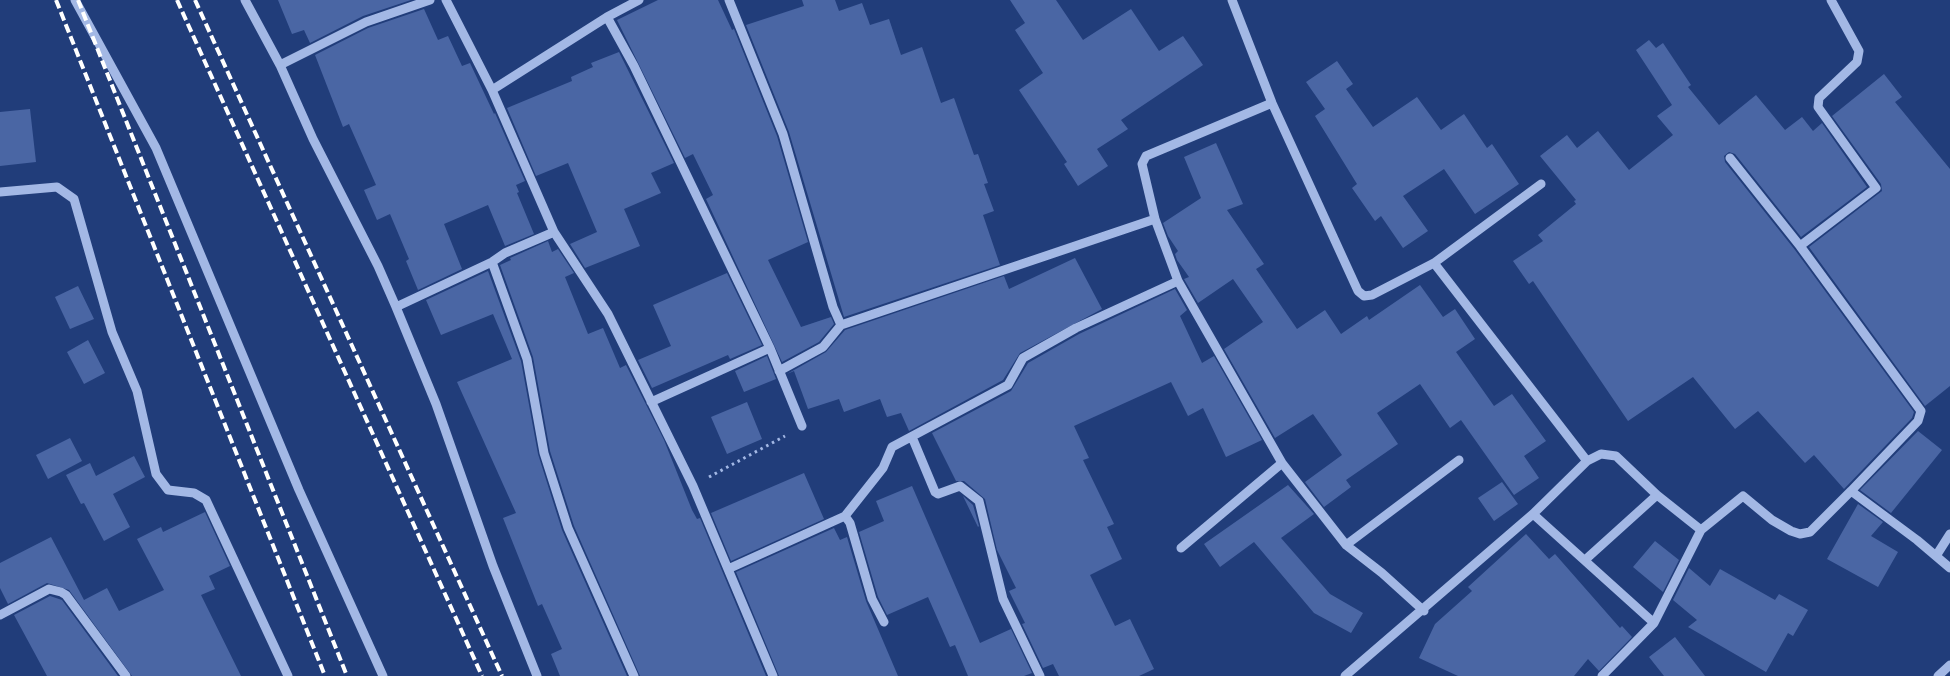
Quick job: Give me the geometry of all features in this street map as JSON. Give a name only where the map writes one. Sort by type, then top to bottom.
[{"type":"street","points":[[75,0],[156,148],[299,490],[382,676]]},
{"type":"street","points":[[245,0],[280,65],[313,139],[378,266],[396,307],[436,404],[493,566],[537,676]]},
{"type":"street","points":[[280,65],[366,22],[430,0]]},
{"type":"street","points":[[446,0],[492,90],[554,232],[608,314],[693,486],[773,676]]},
{"type":"street","points":[[492,90],[607,17],[625,3],[639,0]]},
{"type":"street","points":[[730,0],[783,134],[833,307],[841,325]]},
{"type":"street","points":[[1232,0],[1272,103],[1358,291],[1364,296],[1372,295],[1434,263],[1541,184]]},
{"type":"street","points":[[1800,246],[1876,188],[1818,107],[1819,98],[1857,62],[1860,51],[1831,0]]},
{"type":"street","points":[[607,17],[634,66],[770,348],[802,426]]},
{"type":"street","points":[[1272,103],[1146,156],[1142,164],[1155,219],[1178,281],[1282,463],[1346,545],[1382,573],[1424,611]]},
{"type":"street","points":[[1602,676],[1654,623],[1701,530],[1743,496],[1791,532],[1800,534],[1810,532],[1918,421],[1921,411],[1800,246],[1730,158]]},
{"type":"street","points":[[0,192],[57,187],[74,199],[112,332],[137,391],[156,474],[168,490],[194,493],[206,500],[288,676]]},
{"type":"street","points":[[779,371],[823,347],[841,325],[1155,219]]},
{"type":"street","points":[[396,307],[492,262],[505,253],[554,232]]},
{"type":"street","points":[[492,262],[528,359],[544,453],[568,528],[634,676]]},
{"type":"street","points":[[1434,263],[1587,461]]},
{"type":"street","points":[[728,569],[845,516],[883,468],[892,447],[1008,385],[1023,358],[1076,328],[1178,281]]},
{"type":"street","points":[[652,402],[770,348]]},
{"type":"street","points":[[912,437],[935,492],[938,494],[960,486],[979,501],[1002,599],[1040,676]]},
{"type":"street","points":[[1346,676],[1424,611],[1534,514],[1587,461],[1601,454],[1616,456],[1658,495],[1701,530]]},
{"type":"street","points":[[1346,545],[1459,460]]},
{"type":"street","points":[[1181,548],[1282,463]]},
{"type":"street","points":[[1851,490],[1925,546],[1950,568]]},
{"type":"street","points":[[1585,560],[1658,495]]},
{"type":"street","points":[[1534,514],[1654,623]]},
{"type":"street","points":[[845,516],[850,523],[872,599],[884,622]]},
{"type":"street","points":[[1936,556],[1950,534]]},
{"type":"street","points":[[0,615],[49,589],[61,592],[66,596],[126,676]]},
{"type":"street","points":[[1938,676],[1950,664]]},
{"type":"path","points":[[693,486],[802,426]]},
{"type":"building","points":[[278,0],[411,0],[363,16],[310,43],[304,30],[292,34]]},
{"type":"building","points":[[658,0],[718,0],[732,30],[734,29],[777,136],[808,242],[768,260],[801,327],[831,317],[834,324],[819,342],[782,362],[706,199],[713,195],[693,154],[685,158],[617,20]]},
{"type":"building","points":[[802,0],[835,0],[839,11],[862,3],[870,25],[889,19],[901,55],[922,47],[941,103],[954,98],[974,155],[978,154],[988,183],[984,184],[994,211],[983,215],[1000,265],[844,317],[789,132],[746,25],[804,6]]},
{"type":"building","points":[[1010,0],[1056,0],[1083,40],[1131,9],[1159,51],[1183,36],[1203,65],[1121,120],[1128,129],[1097,149],[1108,166],[1078,186],[1064,164],[1067,162],[1019,90],[1043,73],[1015,30],[1025,23]]},
{"type":"building","points":[[424,9],[438,40],[448,36],[462,66],[470,63],[495,113],[525,181],[516,185],[519,192],[517,193],[534,234],[505,246],[488,205],[444,224],[462,269],[418,290],[406,261],[409,259],[390,214],[377,220],[364,190],[376,185],[349,124],[343,127],[315,55],[368,28]]},
{"type":"building","points":[[1649,40],[1656,48],[1663,43],[1691,85],[1688,87],[1719,125],[1756,95],[1785,130],[1802,117],[1813,131],[1822,123],[1867,187],[1801,237],[1735,154],[1729,152],[1724,156],[1725,162],[1795,250],[1914,412],[1912,418],[1844,489],[1814,455],[1805,463],[1758,411],[1735,429],[1693,377],[1628,421],[1533,281],[1529,284],[1513,261],[1543,241],[1538,235],[1576,204],[1574,201],[1576,200],[1540,156],[1567,135],[1577,148],[1598,131],[1629,170],[1673,135],[1657,116],[1672,105],[1636,50]]},
{"type":"building","points":[[619,52],[674,163],[651,173],[661,193],[624,209],[640,246],[585,268],[570,244],[597,232],[568,163],[536,176],[507,108],[572,81],[571,77],[593,67],[591,63]]},
{"type":"building","points":[[1337,61],[1353,84],[1346,89],[1373,127],[1417,97],[1441,130],[1464,114],[1487,148],[1492,144],[1519,184],[1475,214],[1444,169],[1403,196],[1428,231],[1403,248],[1381,216],[1375,221],[1352,188],[1357,184],[1315,116],[1325,109],[1306,82]]},
{"type":"building","points":[[1884,74],[1902,97],[1895,102],[1950,169],[1950,386],[1925,406],[1809,247],[1882,191],[1881,184],[1832,116]]},
{"type":"building","points":[[30,109],[36,162],[0,166],[0,112]]},
{"type":"building","points":[[1216,143],[1243,204],[1227,210],[1264,264],[1256,269],[1297,329],[1325,310],[1341,334],[1367,316],[1369,320],[1420,285],[1443,317],[1455,309],[1475,339],[1456,352],[1494,406],[1512,394],[1546,441],[1524,456],[1539,478],[1514,495],[1461,420],[1450,428],[1420,384],[1377,413],[1398,444],[1346,480],[1351,487],[1324,507],[1305,482],[1342,455],[1313,414],[1275,438],[1224,349],[1263,322],[1233,279],[1198,303],[1184,279],[1189,277],[1177,260],[1175,254],[1178,251],[1168,236],[1163,223],[1201,198],[1184,157]]},
{"type":"building","points":[[548,241],[552,252],[558,249],[574,273],[565,277],[588,334],[603,328],[620,368],[626,365],[664,440],[692,510],[697,519],[700,518],[766,676],[640,676],[574,526],[550,451],[533,357],[500,265],[511,260],[510,258]]},
{"type":"building","points":[[1075,258],[1102,309],[1020,353],[1003,380],[909,431],[901,413],[887,417],[880,399],[844,412],[839,399],[808,409],[794,371],[787,374],[826,352],[845,330],[1004,276],[1009,289]]},
{"type":"building","points":[[488,271],[521,361],[538,454],[562,530],[627,676],[560,676],[551,654],[562,649],[542,604],[538,606],[503,518],[516,513],[457,382],[512,359],[493,314],[441,335],[426,300]]},
{"type":"building","points":[[727,273],[762,345],[730,359],[728,355],[652,388],[638,360],[671,346],[653,305]]},
{"type":"building","points":[[78,286],[94,319],[70,329],[55,297]]},
{"type":"building","points":[[1175,289],[1187,310],[1180,316],[1202,363],[1214,356],[1262,440],[1226,457],[1203,408],[1188,416],[1171,382],[1074,426],[1089,458],[1083,460],[1114,524],[1107,527],[1122,559],[1090,575],[1115,626],[1130,619],[1154,669],[1139,676],[1059,676],[1053,664],[1043,668],[1022,624],[1025,623],[1009,591],[1016,588],[997,550],[985,499],[964,481],[956,481],[932,433],[1011,391],[1028,363],[1079,334]]},
{"type":"building","points":[[88,340],[105,373],[84,384],[67,352]]},
{"type":"building","points":[[767,356],[776,379],[744,392],[735,371]]},
{"type":"building","points":[[747,402],[762,439],[727,454],[711,417]]},
{"type":"building","points":[[1918,431],[1942,450],[1891,513],[1860,490]]},
{"type":"building","points":[[70,438],[82,461],[48,479],[36,455]]},
{"type":"building","points":[[134,456],[145,477],[113,494],[130,527],[104,541],[84,503],[81,504],[66,475],[90,463],[96,476]]},
{"type":"building","points":[[804,473],[824,519],[731,561],[711,513]]},
{"type":"building","points":[[1502,482],[1518,504],[1494,521],[1478,498]]},
{"type":"building","points":[[1288,485],[1314,514],[1281,538],[1330,594],[1363,613],[1351,633],[1314,613],[1254,542],[1220,567],[1204,544]]},
{"type":"building","points":[[912,486],[980,643],[1011,629],[1032,673],[1024,676],[968,676],[955,645],[950,647],[928,597],[887,615],[878,597],[859,532],[884,521],[876,501]]},
{"type":"building","points":[[963,496],[973,505],[978,527]]},
{"type":"building","points":[[1858,504],[1883,522],[1871,536],[1898,552],[1878,587],[1827,559]]},
{"type":"building","points":[[205,512],[230,566],[209,576],[215,589],[201,595],[241,676],[132,676],[69,590],[47,583],[8,604],[0,588],[0,563],[51,537],[84,600],[107,588],[119,611],[164,590],[137,539],[161,527],[163,532]]},
{"type":"building","points":[[834,528],[840,540],[847,537],[866,601],[898,676],[779,676],[736,572]]},
{"type":"building","points":[[1526,534],[1549,559],[1555,554],[1620,628],[1622,626],[1632,637],[1599,671],[1588,659],[1574,676],[1458,676],[1419,658],[1435,624],[1472,591],[1468,587]]},
{"type":"building","points":[[1655,541],[1679,560],[1663,592],[1633,567]]},
{"type":"building","points":[[1689,568],[1710,586],[1720,569],[1775,600],[1779,594],[1808,610],[1793,636],[1788,633],[1766,672],[1688,627],[1697,620],[1673,600]]},
{"type":"building","points":[[50,596],[62,600],[118,676],[47,676],[14,615]]},
{"type":"building","points":[[1675,637],[1705,676],[1664,676],[1649,657]]},
{"type":"railway","points":[[56,0],[325,676]]},
{"type":"railway","points":[[78,0],[347,676]]},
{"type":"railway","points":[[177,0],[482,676]]},
{"type":"railway","points":[[195,0],[502,676]]}]
